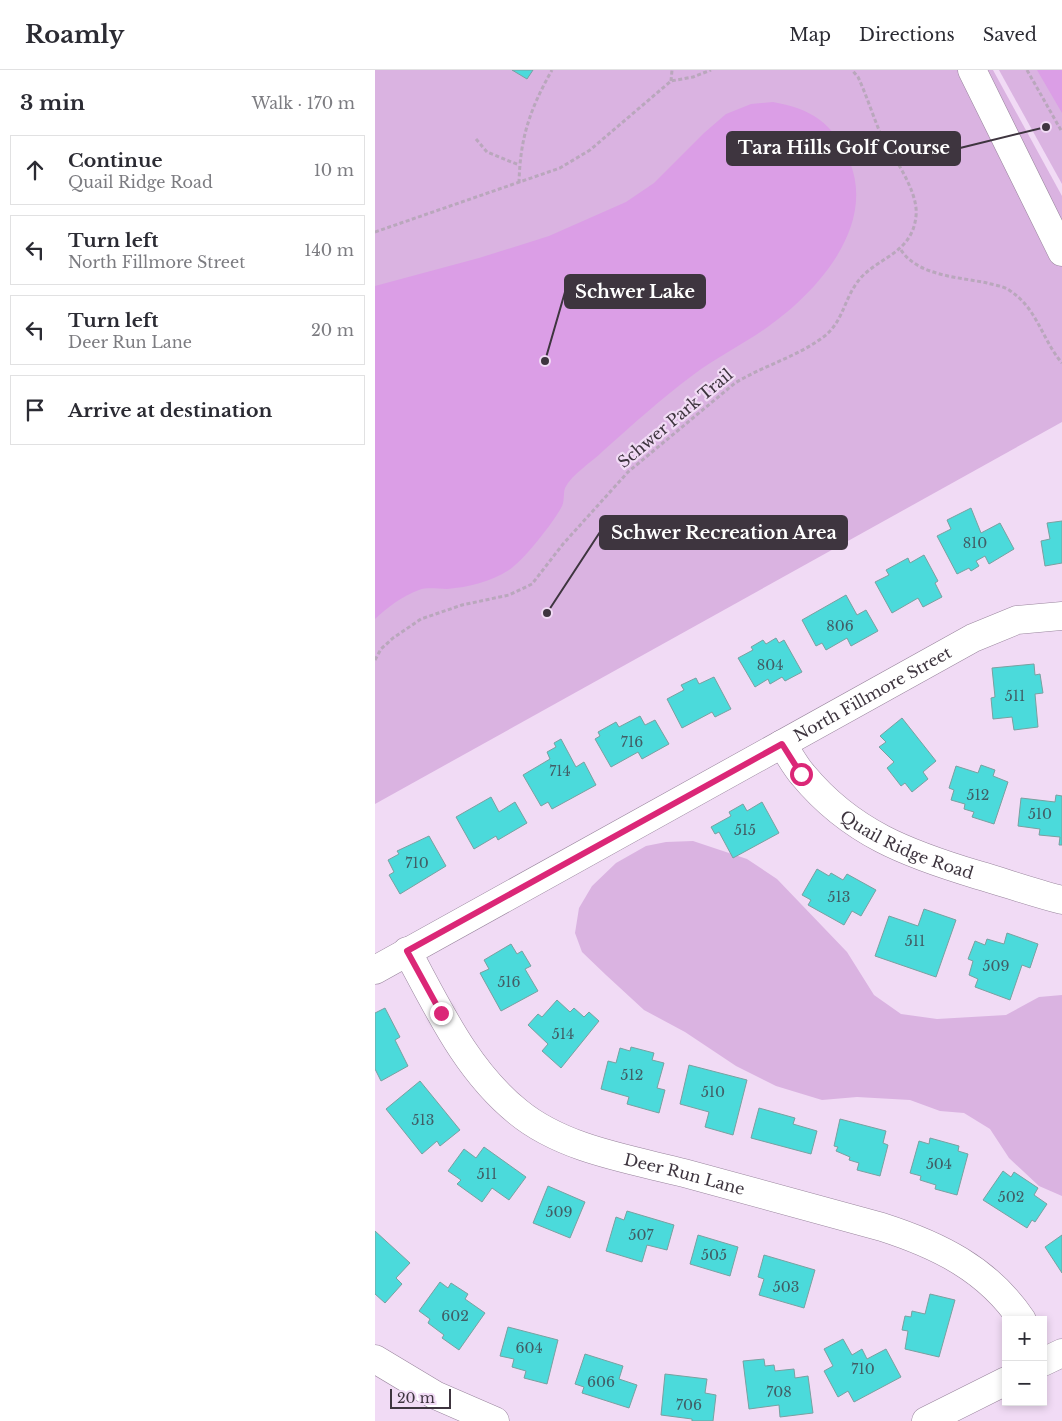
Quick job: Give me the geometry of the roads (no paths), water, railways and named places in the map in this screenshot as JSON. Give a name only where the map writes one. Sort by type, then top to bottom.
[{"type":"street","points":[[973,70],[1062,252]]},
{"type":"street","name":"North Fillmore Street","points":[[375,970],[973,638],[1017,620],[1062,616]]},
{"type":"street","name":"Quail Ridge Road","points":[[782,744],[801,774],[818,792],[856,825],[876,838],[900,849],[950,866],[1062,900]]},
{"type":"street","name":"Deer Run Lane","points":[[407,951],[457,1042],[476,1069],[490,1086],[519,1113],[551,1133],[609,1154],[925,1240],[976,1270],[1012,1304],[1020,1316]]},
{"type":"street","points":[[375,1359],[435,1395],[495,1421]]},
{"type":"street","points":[[926,1421],[1002,1383]]},
{"type":"place","name":"Tara Hills Golf Course","points":[[1046,127]]},
{"type":"place","name":"Schwer Lake","points":[[545,361]]},
{"type":"place","name":"Schwer Recreation Area","points":[[547,613]]}]
